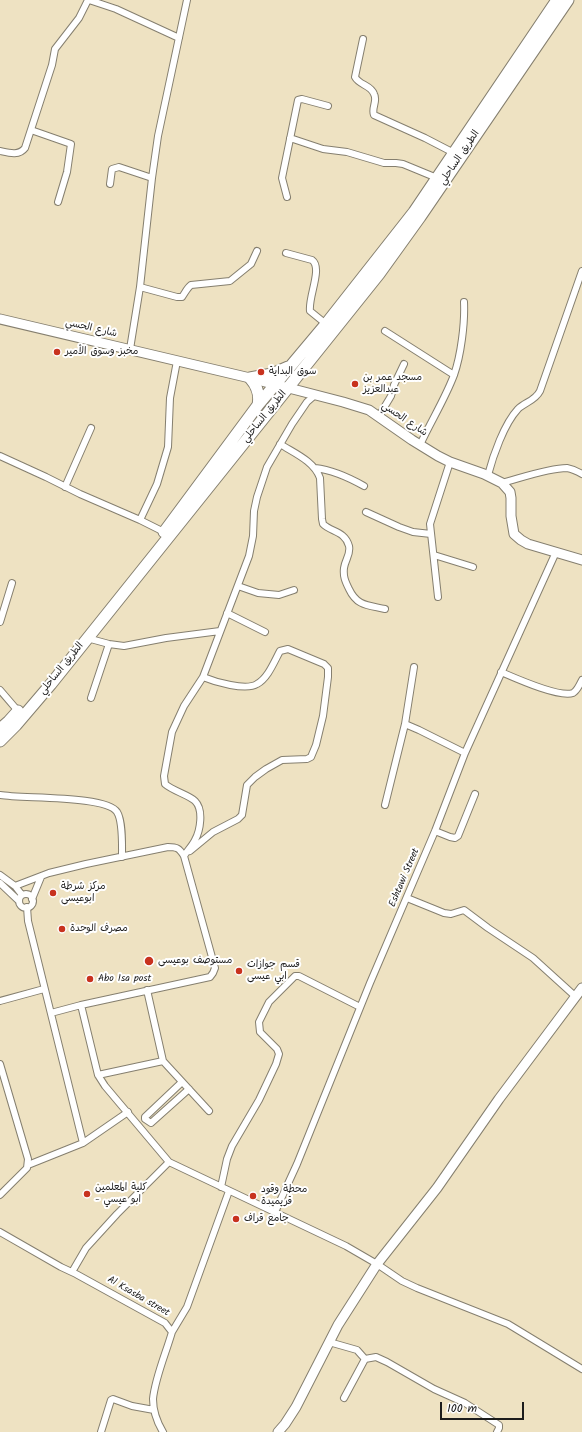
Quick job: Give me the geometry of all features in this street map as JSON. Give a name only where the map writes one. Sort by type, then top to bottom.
[{"type":"highway","name":"الطريق الساحلي","points":[[0,729],[10,721],[164,532],[258,405],[326,324],[414,212],[557,0]]},
{"type":"highway","name":"الطريق الساحلي","points":[[0,741],[16,725],[88,638],[288,388],[399,246],[568,0]]},
{"type":"highway","points":[[258,405],[259,400],[257,388],[250,378],[272,374],[292,364]]},
{"type":"street","points":[[0,151],[17,153],[25,148],[50,72],[55,49],[79,18],[88,0],[116,9],[179,38]]},
{"type":"street","points":[[130,349],[140,287],[158,136],[187,0]]},
{"type":"street","points":[[363,39],[355,77],[359,82],[374,93],[374,116],[425,138],[454,153]]},
{"type":"street","points":[[287,197],[282,178],[298,100],[302,99],[328,106]]},
{"type":"street","points":[[31,130],[71,144],[67,172],[58,202]]},
{"type":"street","points":[[290,138],[323,149],[347,152],[384,163],[402,164],[437,178]]},
{"type":"street","points":[[110,184],[112,169],[115,167],[152,178]]},
{"type":"street","points":[[140,287],[176,297],[182,297],[191,285],[230,281],[251,264],[257,251]]},
{"type":"street","points":[[286,253],[315,262],[317,266],[310,301],[310,311],[326,324]]},
{"type":"street","points":[[488,475],[500,439],[515,412],[535,397],[540,391],[582,271]]},
{"type":"street","points":[[420,444],[446,394],[454,375],[464,323],[464,302]]},
{"type":"street","name":"شارع الحسي","points":[[0,320],[130,349],[358,406],[379,416],[420,444],[450,462],[488,475],[502,482]]},
{"type":"street","points":[[385,331],[454,375]]},
{"type":"street","points":[[140,520],[157,484],[168,446],[170,398],[177,361]]},
{"type":"street","points":[[379,416],[391,396],[394,385],[404,364]]},
{"type":"street","points":[[184,856],[195,839],[200,821],[199,807],[195,801],[173,790],[165,784],[164,776],[172,732],[184,706],[203,677],[249,556],[253,536],[254,511],[267,467],[299,413],[307,402],[315,395]]},
{"type":"street","points":[[65,487],[91,428]]},
{"type":"street","points":[[280,444],[300,456],[318,471],[320,478],[323,524],[340,534],[349,546],[349,553],[344,566],[344,577],[352,596],[360,603],[384,609]]},
{"type":"street","points":[[0,456],[164,532]]},
{"type":"street","points":[[438,597],[430,524],[450,462]]},
{"type":"street","points":[[315,468],[328,469],[347,476],[364,486]]},
{"type":"street","points":[[582,474],[572,469],[562,469],[502,482],[510,492],[511,516],[514,534],[528,544],[582,560]]},
{"type":"street","points":[[366,512],[413,532],[431,534]]},
{"type":"street","name":"Eshtawi Street","points":[[275,1212],[297,1164],[360,1007],[435,832],[465,753],[556,552]]},
{"type":"street","points":[[434,555],[472,566]]},
{"type":"street","points":[[0,622],[12,583]]},
{"type":"street","points":[[238,586],[258,593],[279,595],[294,590]]},
{"type":"street","points":[[228,613],[265,632]]},
{"type":"street","points":[[88,638],[108,644],[124,646],[220,630]]},
{"type":"street","points":[[91,698],[108,644]]},
{"type":"street","points":[[184,856],[213,832],[238,819],[242,815],[247,785],[255,777],[282,760],[311,758],[316,745],[323,716],[328,668],[324,664],[288,649],[280,651],[263,679],[257,684],[250,686],[225,684],[203,677]]},
{"type":"street","points":[[385,804],[405,724],[414,667]]},
{"type":"street","points":[[501,672],[532,686],[562,693],[575,692],[582,680]]},
{"type":"street","points":[[0,690],[18,711]]},
{"type":"street","points":[[405,724],[465,753]]},
{"type":"street","points":[[435,832],[455,838],[458,836],[475,794]]},
{"type":"street","points":[[0,795],[62,799],[100,803],[110,806],[118,812],[120,818],[122,857]]},
{"type":"street","points":[[15,886],[86,864],[168,847],[176,847],[184,856],[215,968],[214,973],[210,977],[147,990],[51,1013]]},
{"type":"street","points":[[0,875],[15,886],[22,897]]},
{"type":"street","points":[[27,907],[32,904],[32,899],[41,877]]},
{"type":"street","points":[[27,882],[22,897],[22,906],[27,907]]},
{"type":"street","points":[[0,883],[22,897],[30,895],[32,899]]},
{"type":"street","points":[[407,898],[444,913],[451,914],[464,910],[533,958],[576,997]]},
{"type":"street","points":[[27,907],[28,921],[44,989],[83,1143]]},
{"type":"street","points":[[221,1187],[227,1158],[232,1146],[259,1100],[276,1064],[279,1054],[277,1049],[264,1037],[259,1028],[259,1022],[269,1002],[284,988],[293,976],[299,976],[360,1007]]},
{"type":"street","points":[[278,1432],[296,1407],[338,1325],[377,1264],[436,1188],[499,1099],[582,988]]},
{"type":"street","points":[[0,1001],[44,989]]},
{"type":"street","points":[[147,990],[163,1060],[208,1111]]},
{"type":"street","points":[[81,1005],[98,1075],[105,1086],[169,1162],[346,1246],[402,1281],[508,1324],[582,1369]]},
{"type":"street","points":[[98,1075],[163,1060]]},
{"type":"street","points":[[0,1064],[28,1159],[27,1168],[0,1195]]},
{"type":"street","points":[[182,1082],[145,1117],[145,1119],[151,1123],[189,1089]]},
{"type":"street","points":[[28,1165],[83,1143],[128,1112]]},
{"type":"street","points":[[72,1272],[86,1248],[112,1219],[169,1162]]},
{"type":"street","points":[[172,1332],[187,1307],[229,1191]]},
{"type":"street","name":"Al Ksasba street","points":[[0,1232],[165,1323],[172,1332],[153,1399],[154,1410],[163,1432]]},
{"type":"street","points":[[329,1342],[357,1350],[365,1359]]},
{"type":"street","points":[[365,1359],[376,1357],[434,1389],[465,1403],[499,1425],[497,1432]]},
{"type":"street","points":[[344,1398],[365,1359]]},
{"type":"street","points":[[101,1432],[111,1400],[114,1399],[132,1406],[154,1410]]},
{"type":"place","name":"مخبز وسوق الأمير","points":[[57,352]]},
{"type":"place","name":"سوق البداية","points":[[261,372]]},
{"type":"place","name":"مسجد عمر بن عبدالعزيز","points":[[355,384]]},
{"type":"place","name":"مركز شرطة ابوعيسى","points":[[53,893]]},
{"type":"place","name":"مصرف الوحدة","points":[[62,929]]},
{"type":"place","name":"مستوصف بوعيسى","points":[[149,961]]},
{"type":"place","name":"قسم جوازات ابي عيسى","points":[[239,971]]},
{"type":"place","name":"Abo Isa post","points":[[90,979]]},
{"type":"place","name":"كلية المعلمين - ابو عيسي","points":[[87,1194]]},
{"type":"place","name":"محطة وقود قريميدة","points":[[253,1196]]},
{"type":"place","name":"جامع قراف","points":[[236,1219]]}]
